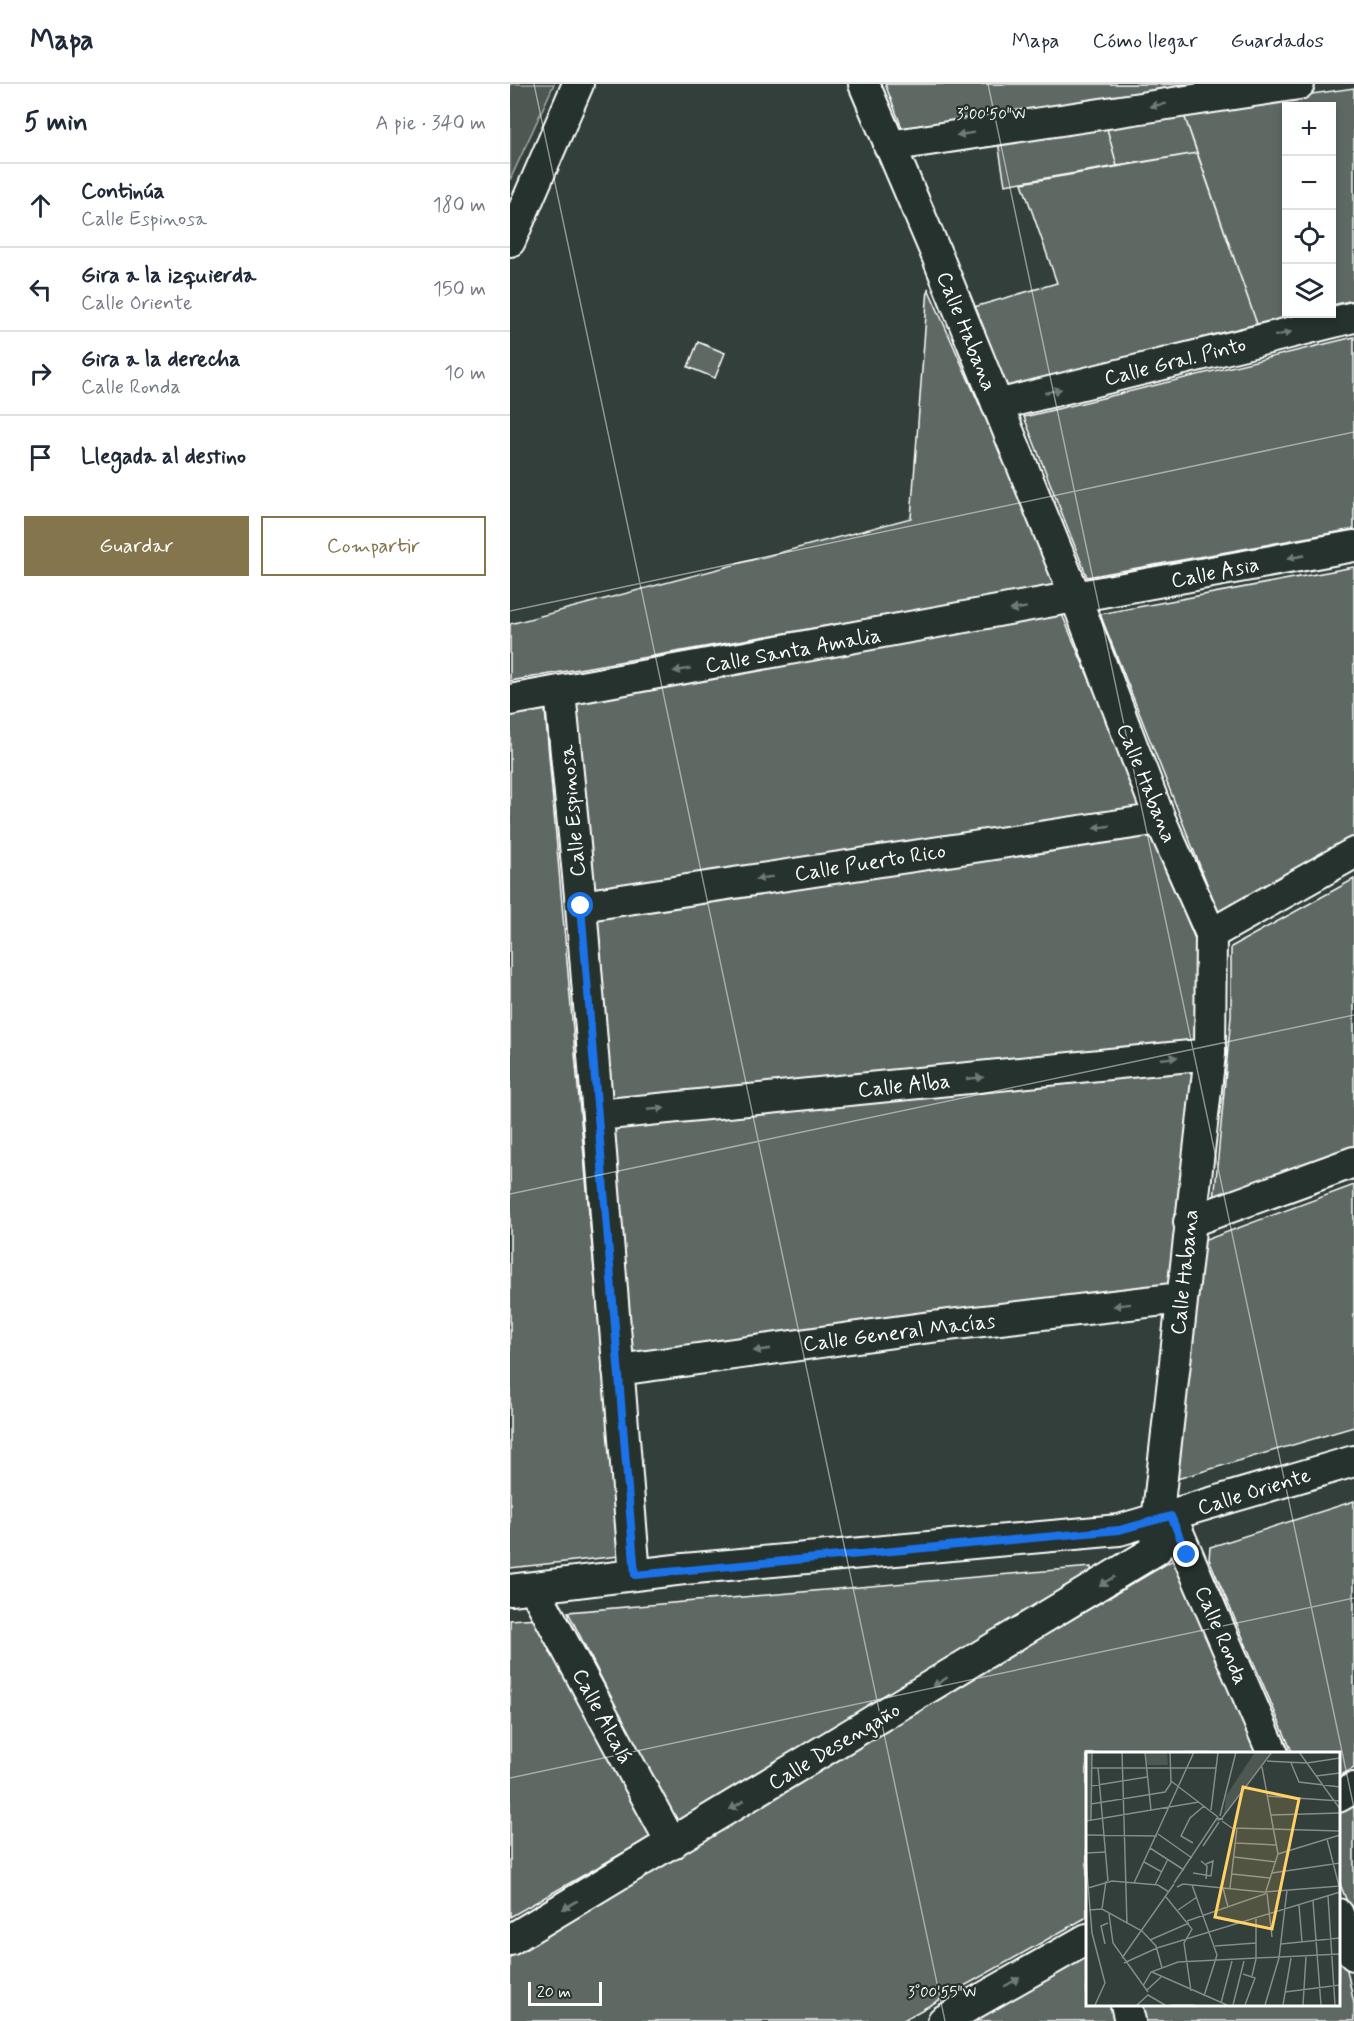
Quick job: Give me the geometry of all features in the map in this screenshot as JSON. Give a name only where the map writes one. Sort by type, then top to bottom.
[{"type":"street","points":[[510,241],[578,84]]},
{"type":"street","name":"Calle Habana","points":[[864,84],[938,258],[1076,598],[1160,819],[1211,934],[1210,1054],[1180,1298],[1164,1518],[1145,1557]]},
{"type":"street","points":[[889,146],[1299,84]]},
{"type":"street","name":"Calle Gral. Pinto","points":[[997,405],[1354,317]]},
{"type":"street","name":"Calle Asia","points":[[1076,598],[1354,546]]},
{"type":"street","name":"Calle Santa Amalia","points":[[510,700],[1076,598]]},
{"type":"street","name":"Calle Espinosa","points":[[560,692],[581,906],[635,1575]]},
{"type":"street","name":"Calle Puerto Rico","points":[[581,906],[1160,819]]},
{"type":"street","points":[[1211,934],[1354,853]]},
{"type":"street","name":"Calle Alba","points":[[598,1114],[1210,1054]]},
{"type":"street","points":[[1189,1222],[1354,1162]]},
{"type":"street","name":"Calle General Macías","points":[[618,1370],[923,1328],[1180,1298]]},
{"type":"street","name":"Calle Oriente","points":[[522,1589],[635,1575],[1119,1530],[1354,1461]]},
{"type":"street","name":"Calle Ronda","points":[[1164,1518],[1272,1752]]},
{"type":"street","points":[[1119,1530],[1145,1557]]},
{"type":"street","name":"Calle Desengaño","points":[[510,1940],[1145,1557]]},
{"type":"street","name":"Calle Alcalá","points":[[522,1589],[672,1844]]},
{"type":"street","points":[[1339,1796],[1354,1788]]},
{"type":"street","points":[[1339,1916],[1354,1954]]},
{"type":"street","points":[[943,2021],[1086,1940]]},
{"type":"street","points":[[1126,2006],[1130,2021]]},
{"type":"shaded area","points":[[510,84],[554,84],[510,180]]},
{"type":"building","points":[[885,84],[1201,84],[902,128]]},
{"type":"building","points":[[1354,88],[1354,300],[1336,304],[1336,102],[1282,102],[1282,318],[1257,324],[1183,112]]},
{"type":"building","points":[[1183,112],[1197,153],[1117,166],[1105,121]]},
{"type":"building","points":[[1105,121],[1117,166],[1005,185],[997,136]]},
{"type":"building","points":[[1197,153],[1257,324],[1007,387],[974,307],[1057,283],[1022,183]]},
{"type":"building","points":[[928,288],[1059,585],[510,681],[510,624],[911,518]]},
{"type":"building","points":[[1354,337],[1354,529],[1087,577],[1024,417]]},
{"type":"building","points":[[698,342],[725,353],[715,378],[688,367]]},
{"type":"building","points":[[1354,567],[1354,838],[1219,914],[1100,614]]},
{"type":"building","points":[[1061,612],[1145,811],[590,892],[570,703]]},
{"type":"building","points":[[545,710],[619,1556],[510,1568],[510,715]]},
{"type":"building","points":[[1154,836],[1202,957],[1198,1044],[610,1098],[591,917]]},
{"type":"building","points":[[1354,879],[1354,1150],[1214,1201],[1231,1016],[1231,947]]},
{"type":"building","points":[[1196,1070],[1169,1286],[630,1356],[608,1128]]},
{"type":"building","points":[[1354,1185],[1354,1427],[1177,1479],[1203,1241]]},
{"type":"building","points":[[1354,1501],[1354,1768],[1339,1776],[1339,1752],[1292,1752],[1209,1559],[1210,1547]]},
{"type":"building","points":[[1173,1560],[1257,1752],[1086,1752],[1086,1918],[902,2021],[510,2021],[510,1950]]},
{"type":"building","points":[[1091,1567],[1092,1578],[675,1824],[568,1612]]},
{"type":"building","points":[[537,1618],[651,1837],[510,1917],[510,1620]]},
{"type":"building","points":[[1354,1801],[1354,1919],[1339,1882],[1339,1809]]},
{"type":"building","points":[[1339,1944],[1345,1960],[1354,2004],[1354,2021],[1142,2021],[1138,2006],[1339,2006]]},
{"type":"building","points":[[1086,1954],[1086,2006],[1114,2006],[1117,2021],[966,2021]]},
{"type":"route","points":[[581,906],[635,1575],[1119,1530],[1171,1516],[1187,1555]]}]
